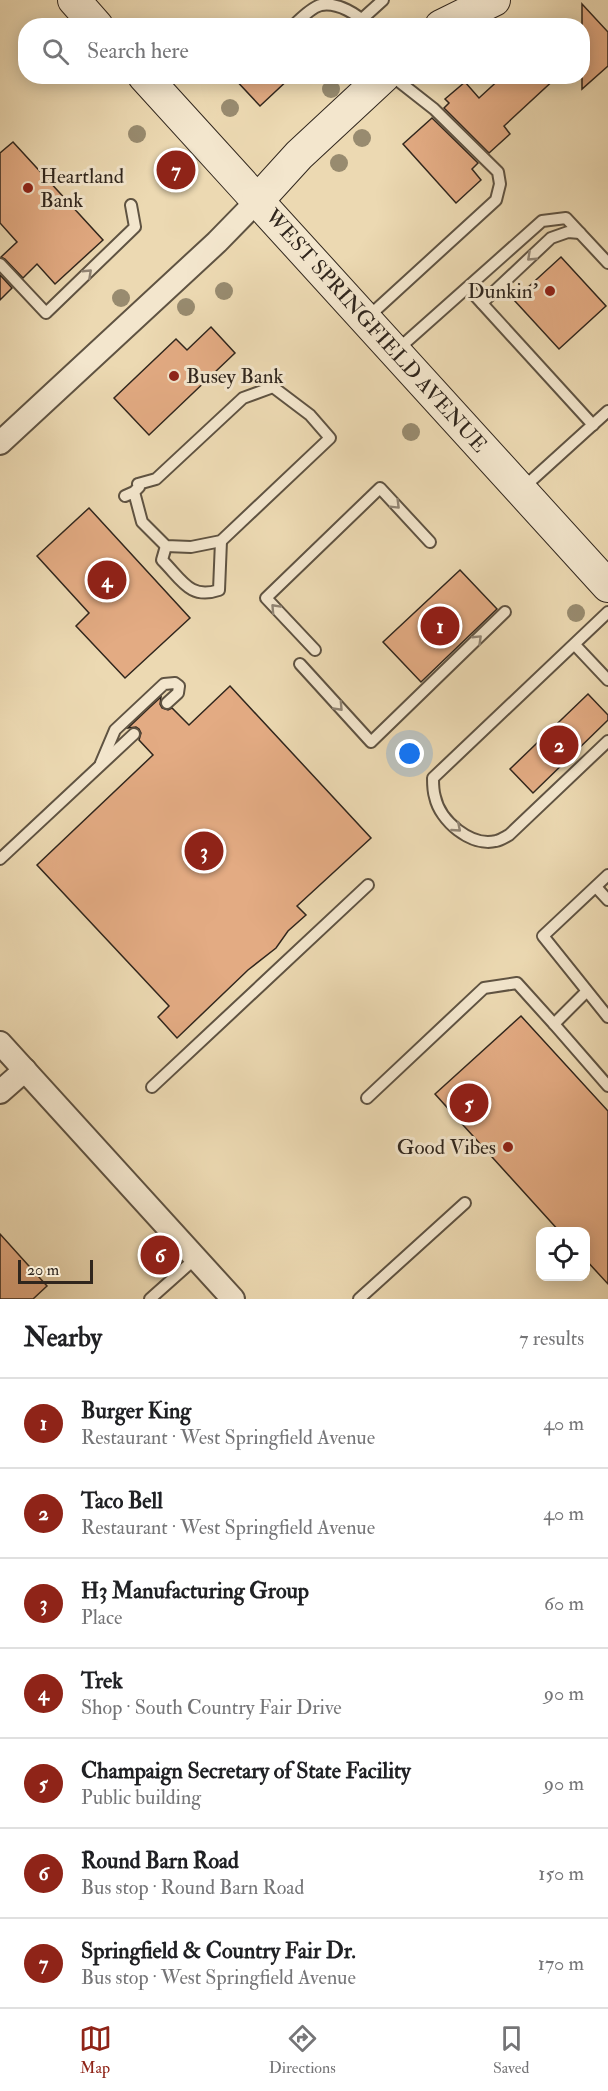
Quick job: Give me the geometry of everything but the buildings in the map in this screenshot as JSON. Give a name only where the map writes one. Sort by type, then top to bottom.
[{"type":"main road","points":[[74,0],[90,18]]},
{"type":"main road","points":[[457,18],[494,0]]},
{"type":"main road","name":"WEST SPRINGFIELD AVENUE","points":[[151,84],[608,586]]},
{"type":"main road","points":[[258,200],[299,155],[375,84]]},
{"type":"street","points":[[0,443],[209,250],[258,200]]},
{"type":"street","points":[[0,1043],[233,1299]]},
{"type":"street","points":[[0,1092],[25,1070]]},
{"type":"lane","points":[[369,18],[383,0]]},
{"type":"lane","points":[[303,18],[319,5],[338,5],[359,18]]},
{"type":"lane","points":[[365,320],[496,200],[500,184],[498,172],[434,109],[402,84]]},
{"type":"lane","points":[[0,264],[46,313],[135,227],[131,205]]},
{"type":"lane","points":[[394,352],[542,221],[566,218],[608,263]]},
{"type":"lane","points":[[482,303],[551,238],[568,232],[580,233]]},
{"type":"lane","points":[[468,288],[593,425]]},
{"type":"lane","points":[[273,387],[310,415],[330,438],[221,541],[191,547],[166,546],[142,522],[130,494],[139,487],[138,483],[156,480],[243,398],[273,387]]},
{"type":"lane","points":[[520,490],[608,411]]},
{"type":"lane","points":[[315,650],[266,598],[380,488],[430,542]]},
{"type":"lane","points":[[166,546],[162,561],[193,592],[207,594],[219,590],[221,541]]},
{"type":"lane","points":[[300,664],[371,741],[505,612]]},
{"type":"lane","points":[[608,612],[433,778],[435,799],[444,816],[462,833],[478,841],[497,841],[509,835],[608,741]]},
{"type":"lane","points":[[575,645],[608,680]]},
{"type":"lane","points":[[100,766],[115,730],[164,684],[175,683],[179,686],[178,693],[167,703]]},
{"type":"lane","points":[[0,859],[134,734]]},
{"type":"lane","points":[[605,1009],[586,992],[543,936],[608,875]]},
{"type":"lane","points":[[152,1087],[368,885]]},
{"type":"lane","points":[[596,887],[608,900]]},
{"type":"lane","points":[[367,1098],[484,988],[517,983],[608,1086]]},
{"type":"lane","points":[[554,1024],[586,992]]},
{"type":"lane","points":[[359,1299],[465,1203]]},
{"type":"lane","points":[[150,1299],[196,1258]]},
{"type":"place","name":"Springfield & Country Fair Dr.","points":[[176,170]]},
{"type":"place","name":"Heartland Bank","points":[[28,188]]},
{"type":"place","name":"Dunkin'","points":[[550,291]]},
{"type":"place","name":"Busey Bank","points":[[174,376]]},
{"type":"place","name":"Trek","points":[[107,580]]},
{"type":"place","name":"Burger King","points":[[440,626]]},
{"type":"place","name":"Taco Bell","points":[[559,745]]},
{"type":"place","name":"H3 Manufacturing Group","points":[[204,851]]},
{"type":"place","name":"Champaign Secretary of State Facility","points":[[469,1103]]},
{"type":"place","name":"Good Vibes","points":[[508,1147]]},
{"type":"place","name":"Round Barn Road","points":[[160,1255]]}]
